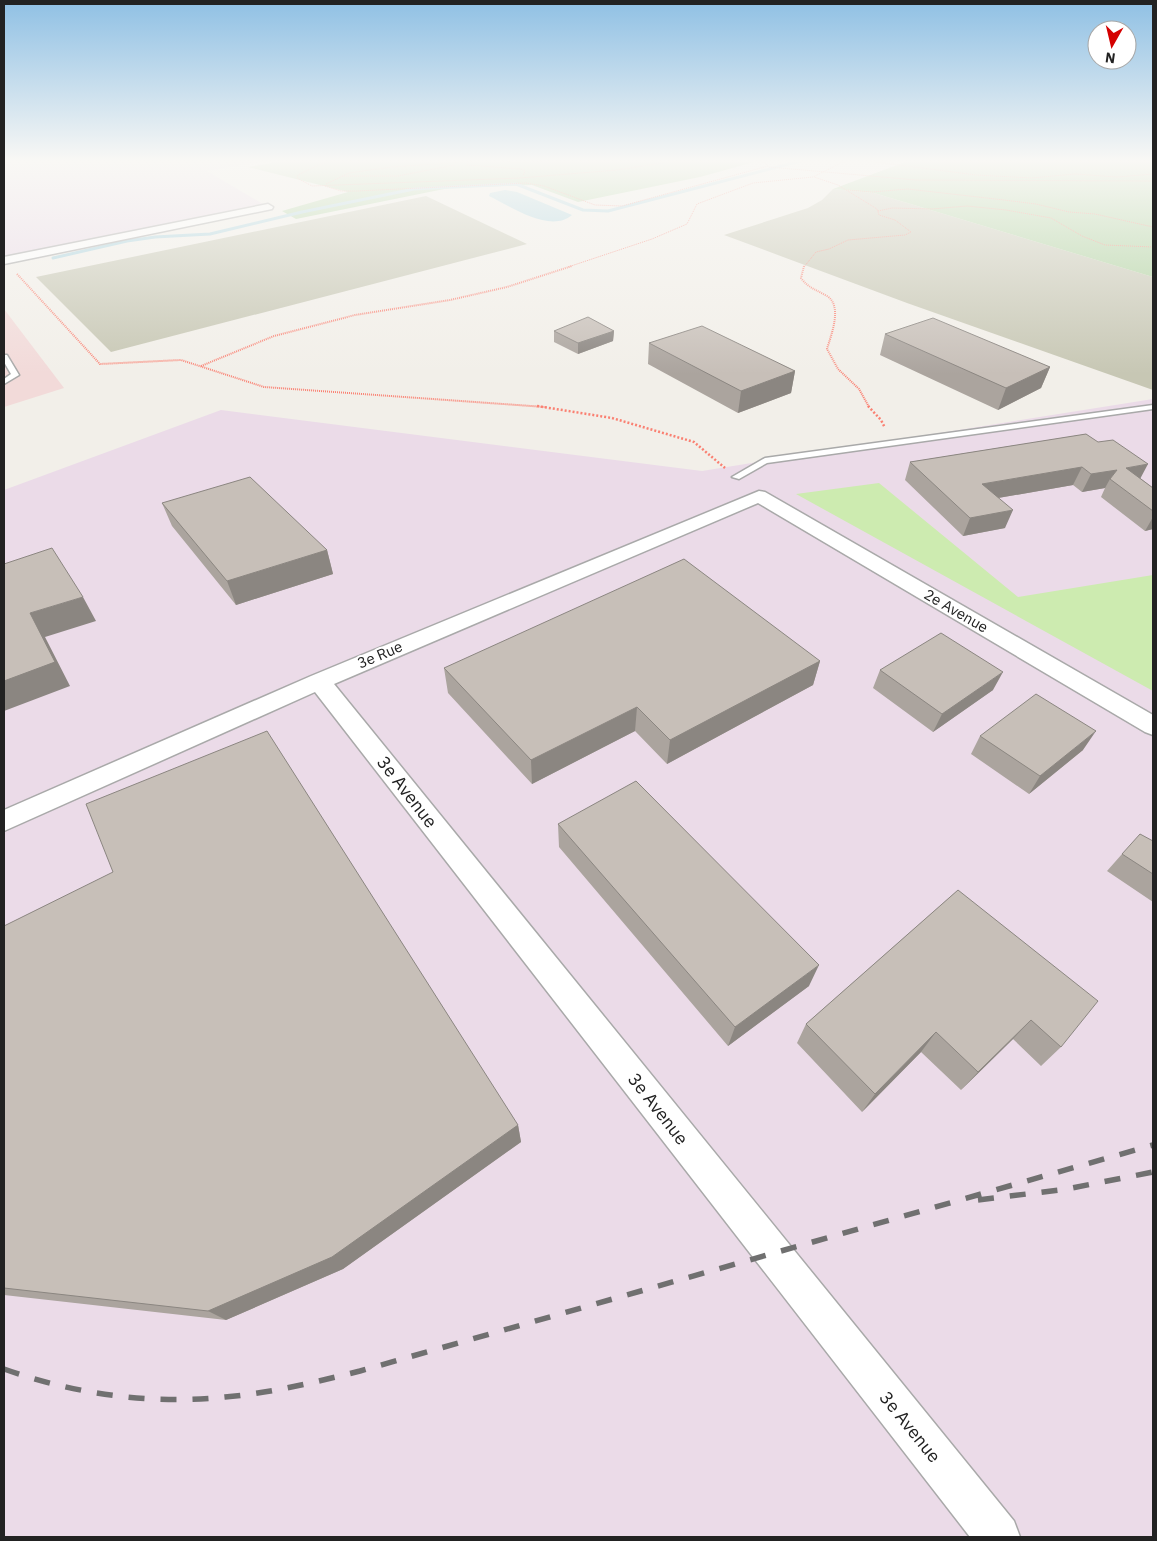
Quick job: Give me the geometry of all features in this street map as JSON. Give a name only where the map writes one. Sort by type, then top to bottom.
[{"type":"street","points":[[4,261],[151,231]]},
{"type":"street","name":"3e Rue","points":[[4,821],[319,681],[758,496]]},
{"type":"street","name":"2e Avenue","points":[[758,496],[1153,726]]},
{"type":"street","name":"3e Avenue","points":[[319,681],[998,1537]]},
{"type":"lane","points":[[4,357],[15,374],[4,382]]},
{"type":"lane","points":[[736,477],[765,461],[1153,407]]},
{"type":"path","points":[[200,366],[274,336],[355,315],[450,300],[507,287],[652,239],[671,231]]},
{"type":"path","points":[[888,444],[881,420],[866,404],[859,389],[838,369],[827,349],[834,327],[834,304],[829,297],[806,285],[801,278],[804,265],[816,252],[829,249],[848,240],[905,235],[911,232],[910,231]]},
{"type":"path","points":[[1073,231],[1105,245],[1153,248]]},
{"type":"path","points":[[4,261],[100,364],[181,360],[264,387],[532,404],[612,418],[694,442],[736,477]]},
{"type":"shaded area","points":[[4,231],[151,231],[4,261]]},
{"type":"shaded area","points":[[258,231],[499,231],[527,244],[111,352],[36,277]]},
{"type":"shaded area","points":[[737,231],[1000,231],[1153,277],[1153,390],[907,303],[724,235]]},
{"type":"shaded area","points":[[4,309],[64,388],[4,407]]},
{"type":"shaded area","points":[[1153,399],[1153,1537],[4,1537],[4,490],[221,410],[702,471]]},
{"type":"green space","points":[[1000,231],[1153,231],[1153,277]]},
{"type":"green space","points":[[879,483],[1018,597],[1153,575],[1153,691],[796,494]]},
{"type":"building","points":[[588,317],[614,331],[578,343],[554,331]]},
{"type":"building","points":[[933,318],[1050,367],[1006,388],[885,334]]},
{"type":"building","points":[[702,326],[795,371],[741,391],[649,343]]},
{"type":"building","points":[[1086,434],[1098,442],[1113,440],[1148,464],[1126,468],[1153,488],[1153,511],[1110,479],[1117,470],[1091,474],[1082,467],[982,484],[1013,510],[970,518],[910,462]]},
{"type":"building","points":[[250,477],[327,550],[227,581],[162,503]]},
{"type":"building","points":[[52,548],[83,597],[30,613],[55,662],[4,681],[4,564]]},
{"type":"building","points":[[684,559],[820,661],[670,740],[637,707],[531,760],[444,668]]},
{"type":"building","points":[[941,633],[1003,672],[942,714],[880,670]]},
{"type":"building","points":[[1036,694],[1096,731],[1040,776],[980,736]]},
{"type":"building","points":[[267,731],[518,1125],[332,1257],[208,1311],[4,1288],[4,926],[113,872],[86,804]]},
{"type":"building","points":[[636,781],[819,965],[735,1027],[558,824]]},
{"type":"building","points":[[1140,834],[1153,841],[1153,874],[1122,854]]},
{"type":"building","points":[[958,890],[1098,1001],[1061,1047],[1031,1020],[978,1072],[936,1032],[875,1094],[806,1024]]},
{"type":"waterway","points":[[53,258],[127,241],[155,237],[210,234],[223,231]]},
{"type":"railway","points":[[4,1369],[31,1378],[85,1391],[169,1400],[225,1397],[293,1387],[360,1371],[1153,1145]]},
{"type":"railway","points":[[978,1200],[1067,1189],[1153,1172]]}]
